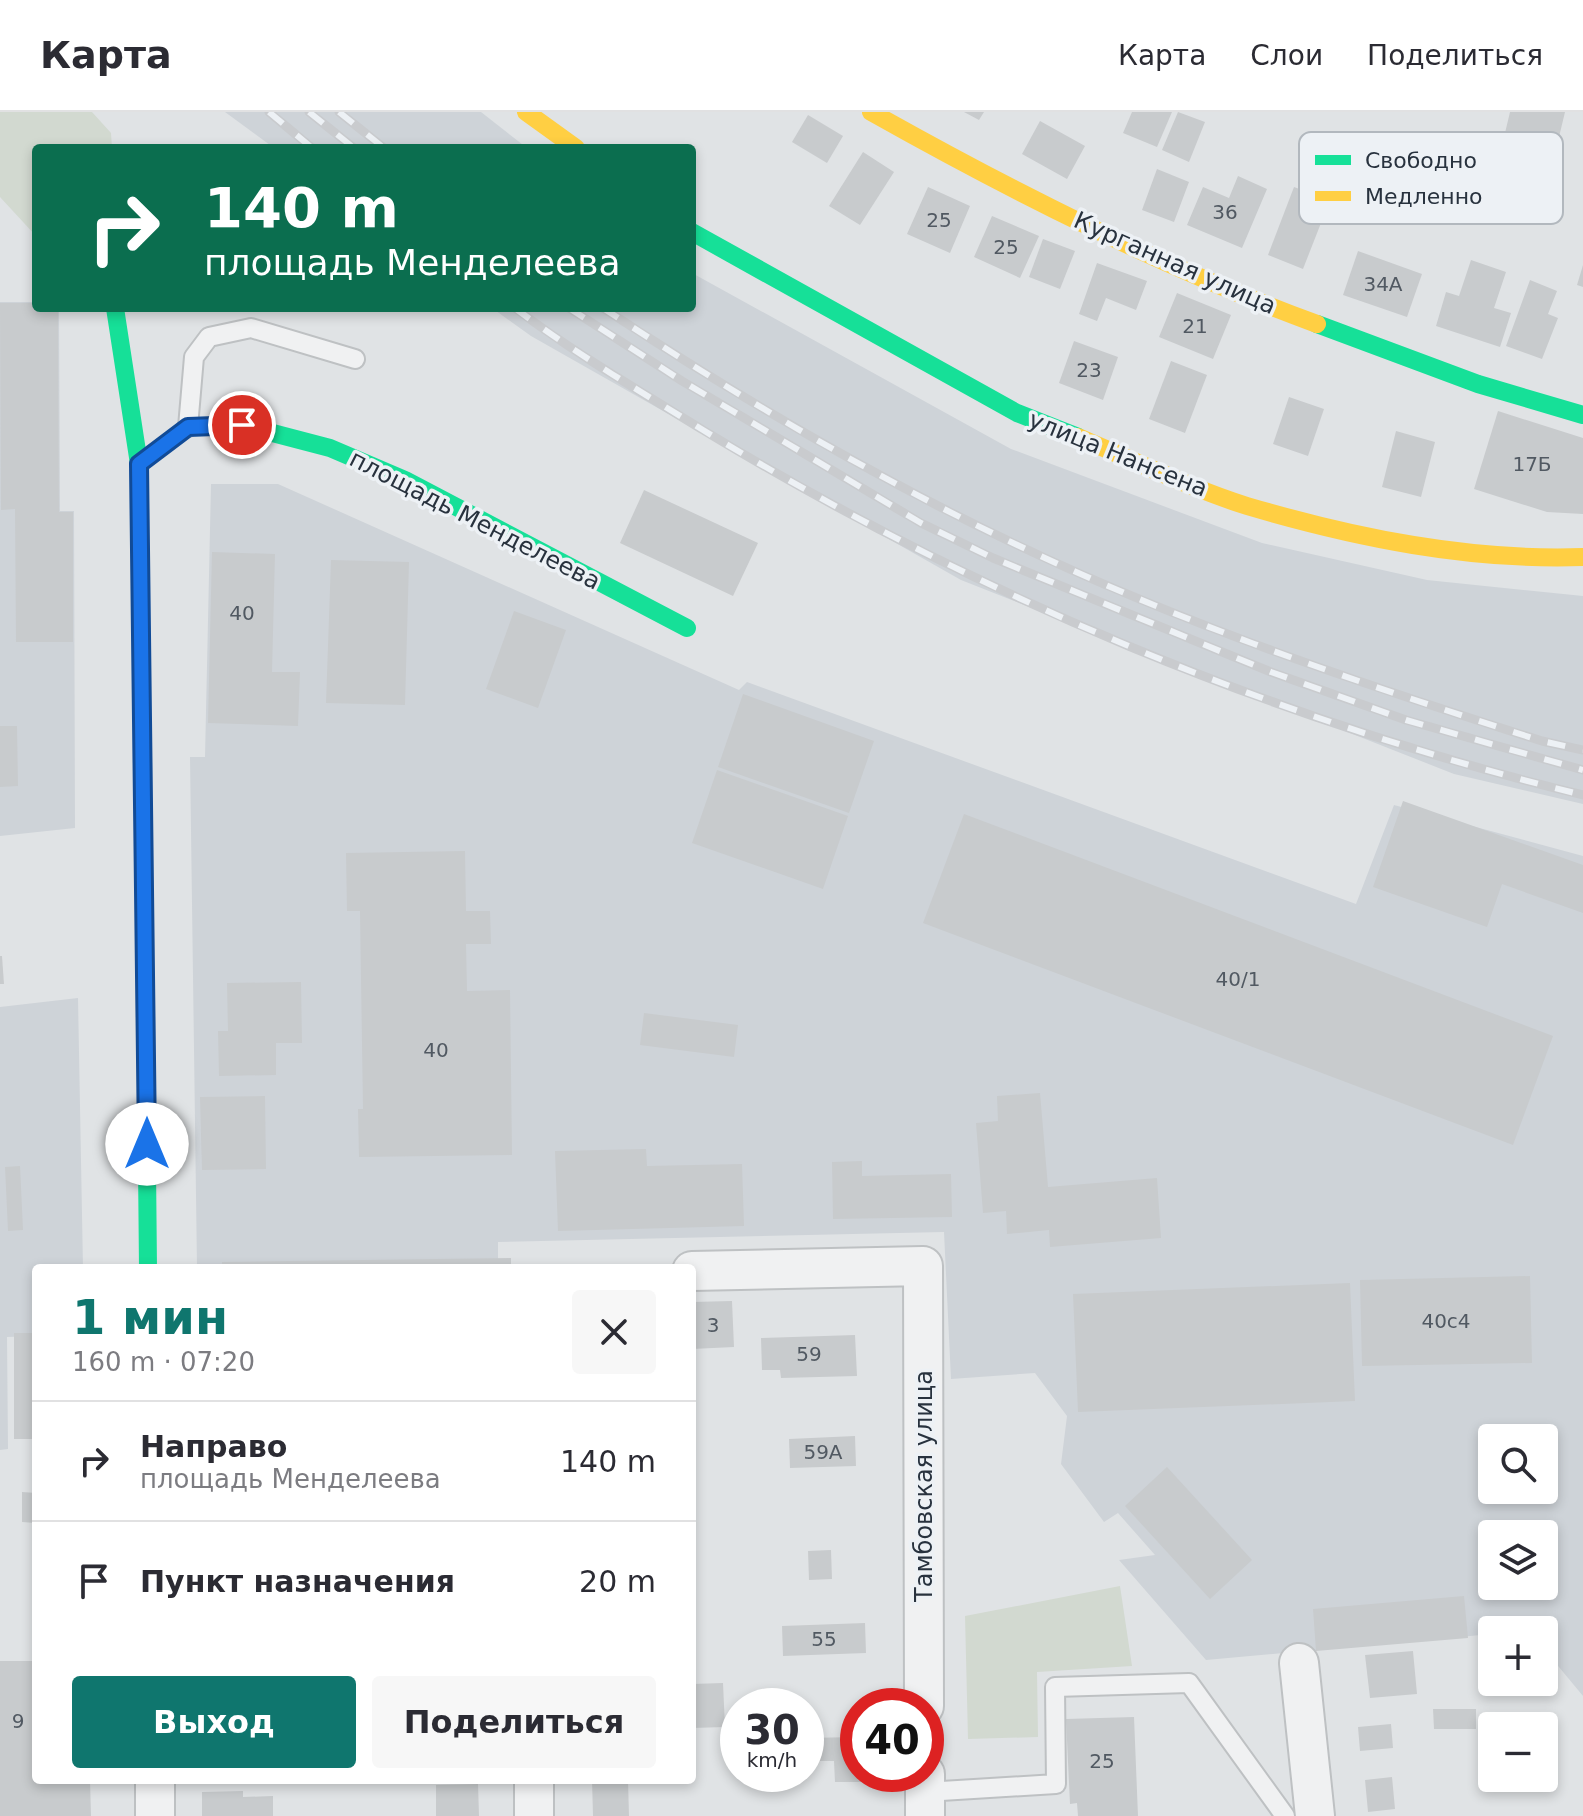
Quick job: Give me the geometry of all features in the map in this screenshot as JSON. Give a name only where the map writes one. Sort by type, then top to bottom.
[{"type":"street","points":[[526,112],[570,144]]},
{"type":"street","name":"Курганная улица","points":[[871,112],[980,173],[1219,288],[1478,384],[1583,415]]},
{"type":"street","name":"улица Нансена","points":[[696,234],[1017,413],[1245,505],[1405,546],[1532,559],[1583,557]]},
{"type":"street","points":[[116,312],[139,464],[148,1264]]},
{"type":"street","name":"площадь Менделеева","points":[[188,427],[242,425],[330,448],[405,480],[687,628]]},
{"type":"street","points":[[139,464],[188,427]]},
{"type":"street","name":"Тамбовская улица","points":[[696,1271],[923,1266],[924,1688]]},
{"type":"street","points":[[1299,1663],[1315,1816]]},
{"type":"street","points":[[155,1784],[155,1816]]},
{"type":"street","points":[[534,1784],[534,1816]]},
{"type":"lane","points":[[188,427],[194,357],[209,337],[251,328],[355,359]]},
{"type":"lane","points":[[925,1794],[1056,1784],[1055,1687],[1189,1683],[1285,1816]]},
{"type":"shaded area","points":[[0,112],[92,112],[111,133],[112,144],[32,144],[32,232],[0,197]]},
{"type":"shaded area","points":[[225,112],[481,112],[522,144],[269,144]]},
{"type":"shaded area","points":[[696,275],[1011,449],[1262,543],[1427,580],[1583,596],[1583,804],[1454,774],[961,580],[531,336],[498,312],[696,312]]},
{"type":"shaded area","points":[[0,302],[32,302],[32,312],[59,312],[60,511],[74,511],[75,828],[0,836]]},
{"type":"shaded area","points":[[211,484],[278,484],[739,690],[747,682],[1356,904],[1394,805],[1583,856],[1583,1696],[1558,1666],[1558,1616],[1478,1616],[1478,1635],[1206,1660],[1119,1560],[1155,1555],[1118,1513],[1104,1522],[1061,1464],[1067,1416],[1035,1373],[951,1379],[944,1232],[498,1242],[498,1264],[197,1264],[190,757],[205,757]]},
{"type":"shaded area","points":[[78,998],[83,1264],[32,1264],[32,1336],[7,1337],[8,1449],[0,1450],[0,1007]]},
{"type":"shaded area","points":[[1120,1586],[1132,1666],[1037,1672],[1038,1737],[968,1739],[965,1616]]},
{"type":"building","points":[[964,112],[984,112],[979,120]]},
{"type":"building","points":[[1132,112],[1172,112],[1157,147],[1123,133]]},
{"type":"building","points":[[1178,112],[1205,122],[1189,162],[1162,150]]},
{"type":"building","points":[[1510,112],[1565,112],[1560,132],[1505,132]]},
{"type":"building","points":[[808,115],[843,136],[827,163],[792,142]]},
{"type":"building","points":[[1040,121],[1085,146],[1067,179],[1022,154]]},
{"type":"building","points":[[863,152],[894,172],[860,225],[829,206]]},
{"type":"building","points":[[1157,169],[1189,182],[1174,222],[1142,210]]},
{"type":"building","points":[[1238,176],[1267,189],[1242,248],[1187,225],[1203,187],[1229,198]]},
{"type":"building","points":[[928,187],[970,206],[950,253],[907,234]]},
{"type":"building","points":[[1294,187],[1299,189],[1299,224],[1321,224],[1303,269],[1268,255]]},
{"type":"building","points":[[992,216],[1039,236],[1020,278],[974,257]]},
{"type":"building","points":[[1043,239],[1075,251],[1060,289],[1029,277]]},
{"type":"building","points":[[1358,251],[1422,274],[1407,317],[1343,295]]},
{"type":"building","points":[[1471,260],[1506,272],[1494,308],[1511,313],[1500,347],[1436,326],[1446,292],[1459,296]]},
{"type":"building","points":[[1097,263],[1147,281],[1136,310],[1106,298],[1097,321],[1079,314]]},
{"type":"building","points":[[1583,265],[1583,287],[1577,285]]},
{"type":"building","points":[[1530,280],[1557,291],[1548,314],[1558,318],[1542,359],[1506,346]]},
{"type":"building","points":[[1177,293],[1231,315],[1213,359],[1159,337]]},
{"type":"building","points":[[0,303],[32,303],[32,312],[58,312],[59,512],[73,512],[73,642],[16,642],[15,509],[1,510]]},
{"type":"building","points":[[1074,341],[1118,357],[1103,400],[1059,383]]},
{"type":"building","points":[[1171,361],[1207,375],[1185,433],[1149,419]]},
{"type":"building","points":[[1289,397],[1324,409],[1308,456],[1273,444]]},
{"type":"building","points":[[1498,411],[1583,438],[1583,514],[1547,512],[1474,489]]},
{"type":"building","points":[[1396,431],[1435,442],[1421,497],[1382,487]]},
{"type":"building","points":[[644,490],[758,543],[733,596],[620,543]]},
{"type":"building","points":[[212,552],[275,554],[272,672],[300,672],[298,726],[208,723]]},
{"type":"building","points":[[331,560],[409,562],[405,705],[326,703]]},
{"type":"building","points":[[514,611],[566,630],[538,708],[486,689]]},
{"type":"building","points":[[743,694],[874,741],[849,813],[718,767]]},
{"type":"building","points":[[0,726],[17,726],[18,786],[0,787]]},
{"type":"building","points":[[717,770],[848,816],[823,889],[692,843]]},
{"type":"building","points":[[1403,801],[1583,865],[1583,913],[1502,884],[1487,927],[1373,887]]},
{"type":"building","points":[[964,814],[1553,1036],[1513,1145],[923,923]]},
{"type":"building","points":[[465,851],[466,911],[490,911],[491,944],[466,944],[467,991],[510,990],[512,1155],[359,1157],[358,1109],[363,1109],[360,911],[347,911],[346,853]]},
{"type":"building","points":[[2,956],[4,984],[0,984]]},
{"type":"building","points":[[301,982],[302,1043],[276,1043],[276,1075],[219,1076],[218,1031],[228,1031],[227,983]]},
{"type":"building","points":[[644,1013],[738,1025],[734,1057],[640,1045]]},
{"type":"building","points":[[1040,1093],[1048,1187],[1157,1178],[1161,1238],[1050,1247],[1049,1230],[1007,1234],[1006,1211],[983,1213],[976,1123],[998,1121],[997,1096]]},
{"type":"building","points":[[265,1096],[266,1169],[202,1170],[200,1097]]},
{"type":"building","points":[[646,1149],[647,1166],[742,1164],[744,1226],[558,1231],[555,1151]]},
{"type":"building","points":[[862,1161],[862,1176],[951,1174],[952,1217],[833,1219],[832,1162]]},
{"type":"building","points":[[20,1166],[23,1230],[8,1231],[5,1167]]},
{"type":"building","points":[[511,1258],[511,1264],[222,1262]]},
{"type":"building","points":[[1530,1276],[1532,1363],[1362,1366],[1360,1280]]},
{"type":"building","points":[[1350,1283],[1355,1401],[1078,1412],[1073,1294]]},
{"type":"building","points":[[732,1301],[734,1347],[696,1349],[696,1302]]},
{"type":"building","points":[[14,1333],[32,1333],[32,1439],[14,1439]]},
{"type":"building","points":[[855,1335],[857,1376],[781,1378],[780,1370],[762,1370],[761,1338]]},
{"type":"building","points":[[855,1436],[856,1466],[790,1468],[789,1439]]},
{"type":"building","points":[[1167,1467],[1252,1560],[1210,1599],[1125,1506]]},
{"type":"building","points":[[22,1492],[32,1493],[32,1523],[22,1522]]},
{"type":"building","points":[[831,1550],[832,1579],[809,1580],[808,1551]]},
{"type":"building","points":[[1464,1596],[1468,1638],[1316,1651],[1313,1609]]},
{"type":"building","points":[[865,1623],[866,1653],[783,1656],[782,1626]]},
{"type":"building","points":[[1413,1651],[1417,1694],[1370,1698],[1365,1655]]},
{"type":"building","points":[[0,1661],[32,1661],[32,1784],[90,1784],[91,1816],[0,1816]]},
{"type":"building","points":[[723,1683],[723,1688],[720,1688],[720,1727],[696,1728],[696,1684]]},
{"type":"building","points":[[1433,1709],[1476,1709],[1476,1729],[1434,1729]]},
{"type":"building","points":[[1134,1717],[1138,1816],[1078,1816],[1077,1803],[1070,1804],[1066,1719]]},
{"type":"building","points":[[1391,1724],[1393,1748],[1360,1751],[1358,1727]]},
{"type":"building","points":[[840,1737],[840,1782],[835,1782],[834,1761],[824,1761],[824,1738]]},
{"type":"building","points":[[1392,1777],[1395,1809],[1368,1812],[1365,1780]]},
{"type":"building","points":[[478,1784],[479,1816],[436,1816],[436,1785]]},
{"type":"building","points":[[592,1784],[628,1784],[629,1816],[593,1816]]},
{"type":"building","points":[[243,1791],[243,1797],[273,1796],[273,1816],[202,1816],[202,1792]]},
{"type":"railway","points":[[269,112],[307,144]]},
{"type":"railway","points":[[309,112],[349,144]]},
{"type":"railway","points":[[339,112],[379,144]]},
{"type":"railway","points":[[520,312],[608,371],[806,490],[1019,598],[1240,690],[1353,730],[1468,765],[1583,795]]},
{"type":"railway","points":[[575,312],[682,381],[921,523],[993,558],[1271,672],[1406,720],[1583,770]]},
{"type":"railway","points":[[609,312],[752,402],[854,461],[958,516],[1076,572],[1207,626],[1340,675],[1542,741],[1583,750]]},
{"type":"traffic: fast","points":[[696,234],[1017,413],[1078,437]]},
{"type":"traffic: fast","points":[[116,312],[139,464],[188,427],[242,425],[330,448],[405,480],[687,628]]},
{"type":"traffic: fast","points":[[1317,324],[1478,384],[1583,415]]},
{"type":"traffic: fast","points":[[145,959],[148,1264]]},
{"type":"traffic: slow","points":[[526,112],[570,144]]},
{"type":"traffic: slow","points":[[871,112],[1090,227],[1202,278],[1317,324]]},
{"type":"traffic: slow","points":[[1078,437],[1226,499],[1329,528],[1455,551],[1583,557]]},
{"type":"traffic: slow","points":[[139,464],[145,959]]},
{"type":"route","points":[[147,1144],[139,464],[188,427],[242,425]]}]
